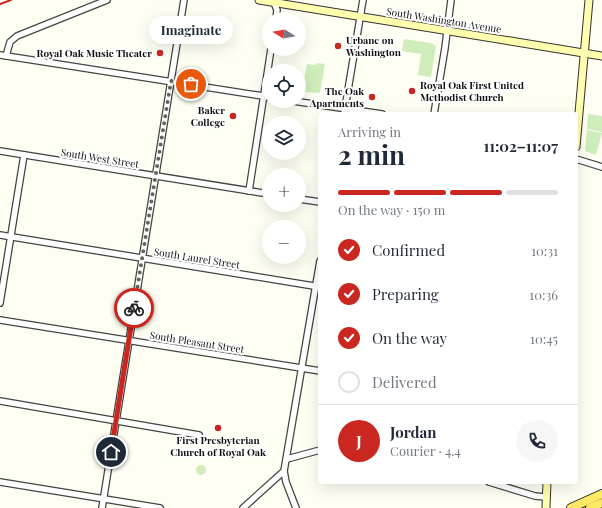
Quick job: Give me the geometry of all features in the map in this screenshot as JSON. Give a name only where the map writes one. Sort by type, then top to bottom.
[{"type":"main road","name":"South Washington Avenue","points":[[259,0],[273,1],[360,17],[602,56]]},
{"type":"main road","points":[[578,126],[589,0]]},
{"type":"main road","points":[[546,508],[545,497],[547,484]]},
{"type":"main road","points":[[571,508],[602,494]]},
{"type":"main road","points":[[590,508],[602,503]]},
{"type":"street","points":[[107,0],[17,36],[10,42],[3,55],[262,96]]},
{"type":"street","points":[[102,508],[184,0]]},
{"type":"street","points":[[344,111],[363,0]]},
{"type":"street","points":[[434,112],[451,0]]},
{"type":"street","points":[[273,1],[277,12]]},
{"type":"street","points":[[306,104],[357,112]]},
{"type":"street","points":[[249,191],[265,108]]},
{"type":"street","name":"South West Street","points":[[0,151],[262,193]]},
{"type":"street","points":[[0,303],[24,155]]},
{"type":"street","points":[[578,160],[602,167]]},
{"type":"street","points":[[306,200],[318,202]]},
{"type":"street","name":"South Laurel Street","points":[[0,235],[318,287]]},
{"type":"street","points":[[296,508],[286,482],[284,471],[318,287]]},
{"type":"street","name":"South Pleasant Street","points":[[0,320],[318,371]]},
{"type":"street","points":[[0,401],[199,435]]},
{"type":"street","points":[[287,459],[318,451]]},
{"type":"street","points":[[243,508],[284,471]]},
{"type":"street","points":[[0,482],[160,508]]},
{"type":"street","points":[[496,484],[535,496],[545,497]]},
{"type":"green space","points":[[404,39],[431,43],[436,46],[431,77],[418,75],[421,54],[402,51]]},
{"type":"green space","points":[[316,63],[325,64],[320,93],[306,92],[307,64],[316,65]]},
{"type":"green space","points":[[588,114],[602,116],[602,132],[587,129]]},
{"type":"green space","points":[[587,130],[602,133],[596,155],[585,151]]},
{"type":"green space","points":[[199,465],[203,465],[205,466],[205,474],[199,475],[196,472],[196,468]]},
{"type":"railway","points":[[0,4],[11,0]]},
{"type":"way so far","points":[[134,308],[171,81],[191,84]]},
{"type":"place","name":"Urbane on Washington","points":[[338,46]]},
{"type":"place","name":"Royal Oak Music Theater","points":[[160,53]]},
{"type":"place","name":"Imaginate","points":[[191,84]]},
{"type":"place","name":"Royal Oak First United Methodist Church","points":[[412,91]]},
{"type":"place","name":"The Oak Apartments","points":[[372,97]]},
{"type":"place","name":"Baker College","points":[[233,116]]},
{"type":"place","name":"First Presbyterian Church of Royal Oak","points":[[218,428]]},
{"type":"route","points":[[111,452],[134,308]]}]
